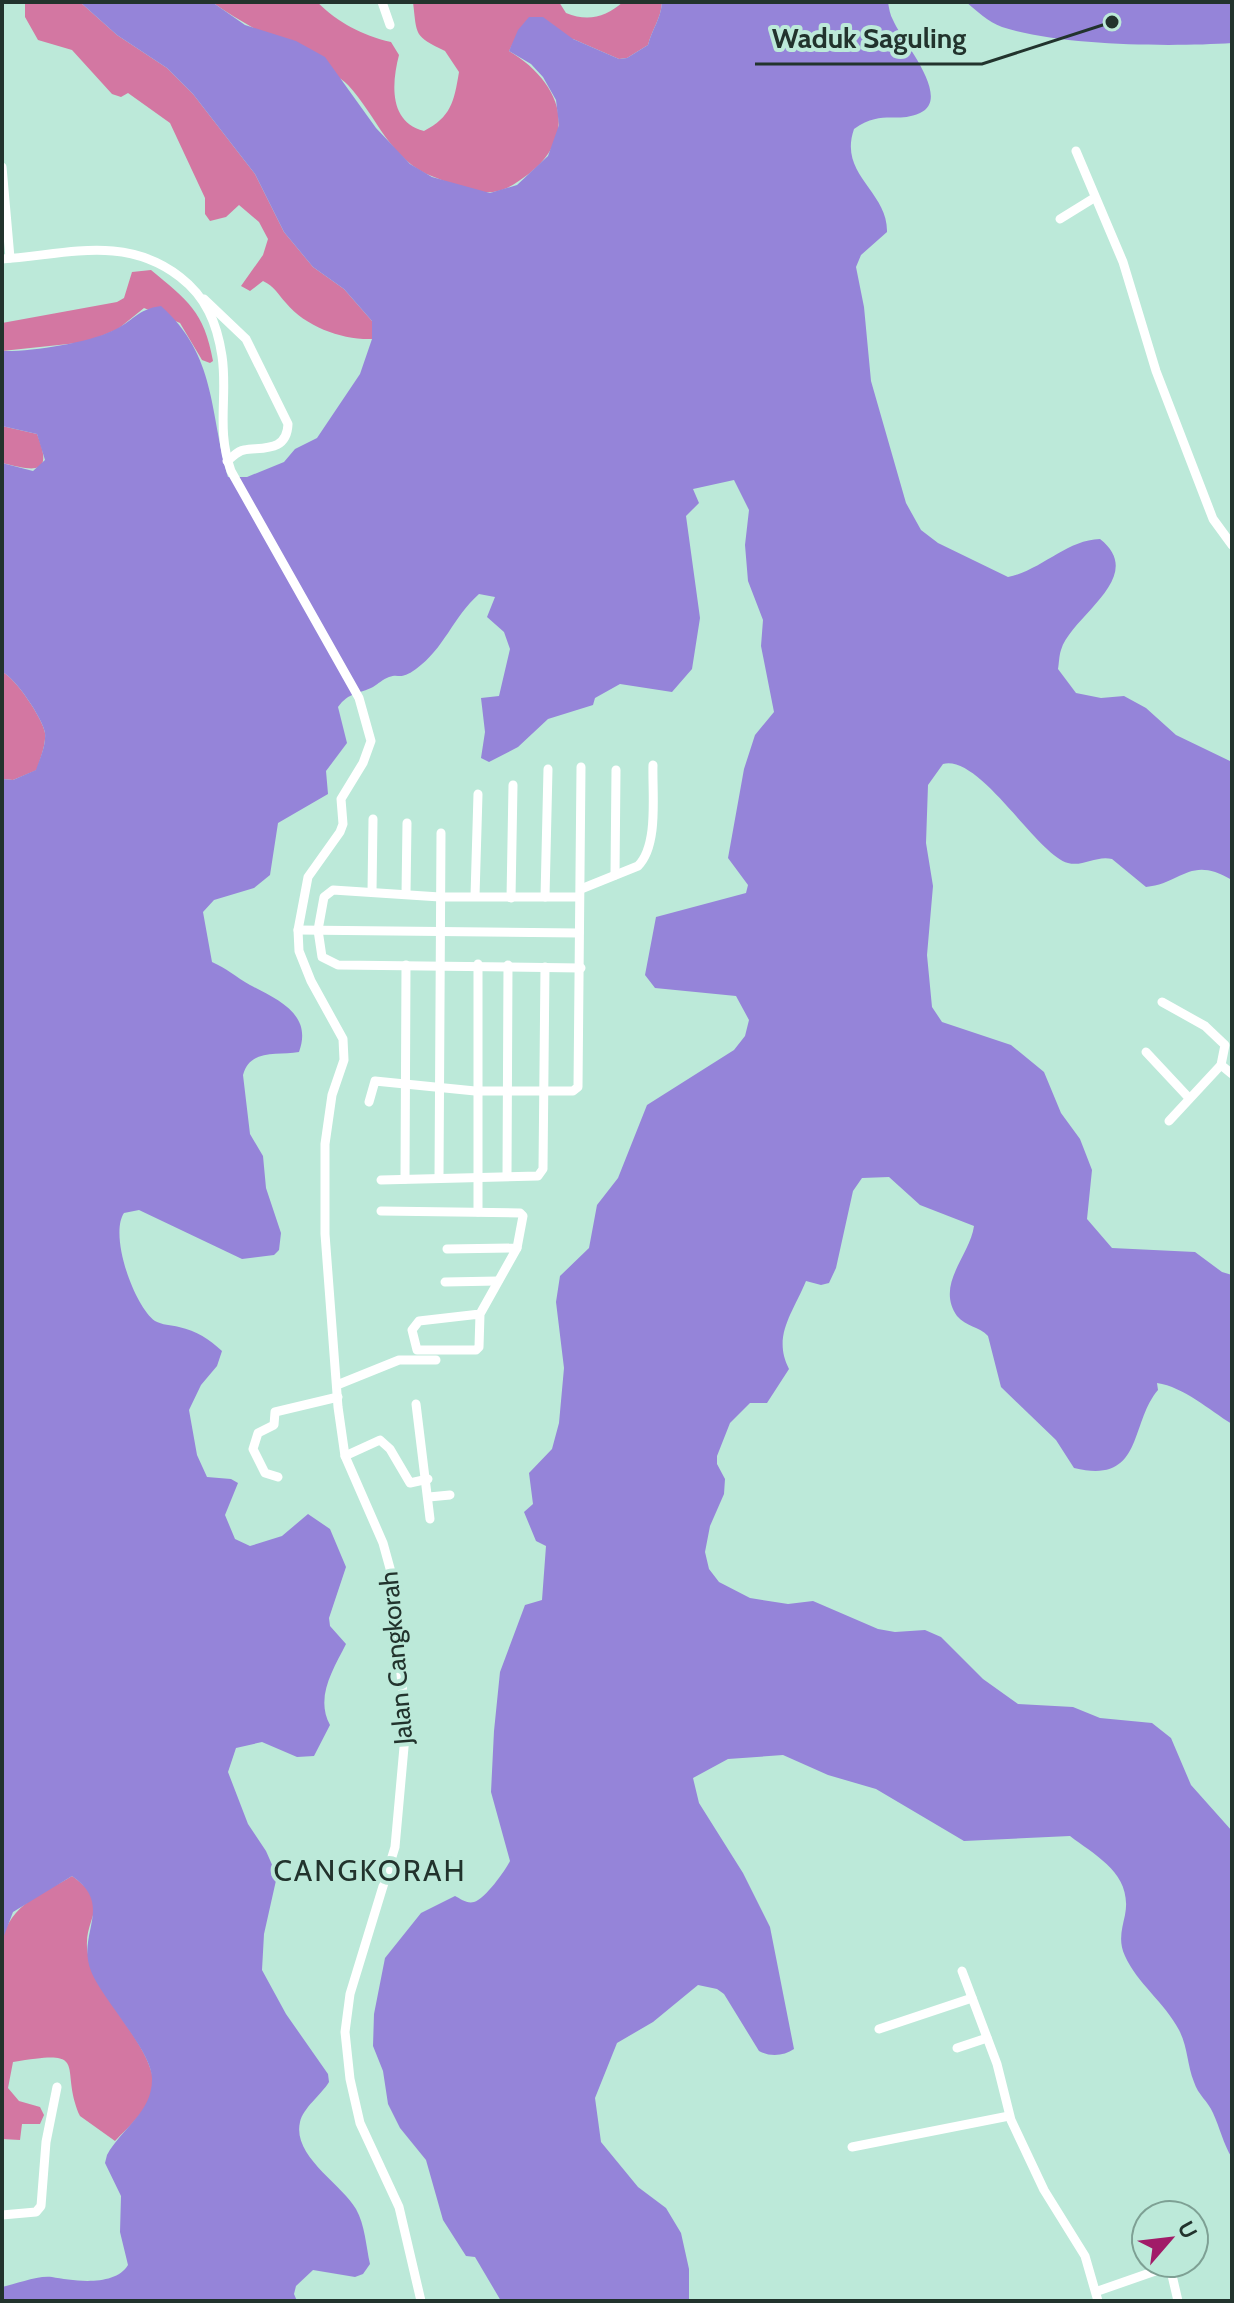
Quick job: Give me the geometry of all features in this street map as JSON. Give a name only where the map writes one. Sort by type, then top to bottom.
[{"type":"street","points":[[382,2],[390,25]]},
{"type":"street","points":[[1076,151],[1123,262],[1156,371],[1213,519],[1232,545]]},
{"type":"street","points":[[2,167],[6,258],[68,250],[133,252],[161,263],[202,297],[246,339],[288,424],[288,429],[274,448],[245,450],[227,461],[222,439],[222,358],[213,319],[202,297]]},
{"type":"street","points":[[1060,219],[1094,198]]},
{"type":"street","name":"Jalan Cangkorah","points":[[227,461],[357,694],[371,741],[363,763],[341,799],[343,824],[308,877],[298,930],[299,951],[311,981],[337,1024],[344,1050],[332,1095],[325,1144],[326,1249],[338,1397],[345,1456],[383,1543],[391,1572],[406,1725],[395,1847],[350,1994],[347,2048],[360,2123],[399,2207],[421,2301]]},
{"type":"street","points":[[581,968],[478,964],[338,965],[322,957],[318,930],[324,897],[333,890],[511,898],[580,893],[644,860],[650,837],[653,765]]},
{"type":"street","points":[[369,1102],[375,1081],[442,1085],[475,1091],[573,1091],[578,1087],[581,767]]},
{"type":"street","points":[[545,897],[548,769]]},
{"type":"street","points":[[615,875],[616,770]]},
{"type":"street","points":[[511,898],[513,785]]},
{"type":"street","points":[[475,896],[478,794]]},
{"type":"street","points":[[372,892],[373,819]]},
{"type":"street","points":[[406,894],[407,823]]},
{"type":"street","points":[[439,1178],[442,1085],[439,965],[441,833]]},
{"type":"street","points":[[298,930],[579,933]]},
{"type":"street","points":[[478,964],[475,1091],[478,1212]]},
{"type":"street","points":[[405,1179],[406,965]]},
{"type":"street","points":[[507,1176],[508,965]]},
{"type":"street","points":[[381,1180],[538,1176],[543,1169],[545,967]]},
{"type":"street","points":[[1162,1002],[1205,1026],[1223,1042],[1221,1065],[1169,1121]]},
{"type":"street","points":[[1146,1052],[1189,1098]]},
{"type":"street","points":[[1221,1065],[1232,1074]]},
{"type":"street","points":[[381,1211],[520,1213],[523,1216],[517,1248],[480,1314],[479,1347],[476,1350],[417,1350],[412,1330],[419,1321],[480,1314]]},
{"type":"street","points":[[447,1249],[517,1248]]},
{"type":"street","points":[[445,1282],[498,1281]]},
{"type":"street","points":[[337,1385],[399,1360],[436,1360]]},
{"type":"street","points":[[278,1477],[265,1473],[254,1452],[258,1433],[274,1425],[275,1412],[338,1397]]},
{"type":"street","points":[[416,1404],[428,1479],[430,1519]]},
{"type":"street","points":[[345,1456],[380,1440],[390,1449],[410,1483],[428,1479]]},
{"type":"street","points":[[429,1497],[450,1495]]},
{"type":"street","points":[[962,1971],[987,2038],[1009,2116],[1044,2190],[1085,2256],[1098,2296],[1164,2268],[1172,2275],[1178,2301]]},
{"type":"street","points":[[879,2029],[972,1998]]},
{"type":"street","points":[[957,2048],[987,2038]]},
{"type":"street","points":[[2,2215],[39,2210],[57,2087]]},
{"type":"street","points":[[852,2147],[1009,2116]]},
{"type":"shaded area","points":[[25,2],[80,2],[117,35],[167,68],[193,94],[255,174],[284,232],[313,267],[344,289],[372,321],[372,339],[349,337],[314,325],[294,311],[263,281],[250,291],[241,286],[263,255],[268,239],[259,222],[239,205],[226,217],[210,221],[205,214],[205,198],[170,123],[128,93],[121,97],[112,94],[72,50],[38,40],[25,17]]},
{"type":"shaded area","points":[[80,2],[212,2],[245,25],[296,41],[325,57],[376,128],[410,164],[432,177],[490,193],[517,185],[548,156],[559,125],[556,100],[543,77],[531,64],[509,51],[518,30],[529,17],[543,17],[573,39],[619,59],[627,58],[648,45],[662,2],[888,2],[892,18],[928,82],[931,95],[929,106],[911,116],[881,118],[864,123],[854,129],[851,145],[858,171],[885,218],[887,232],[861,255],[856,267],[864,307],[871,381],[906,503],[921,530],[938,543],[1008,577],[1076,544],[1100,539],[1113,553],[1116,567],[1112,582],[1068,637],[1061,650],[1058,669],[1076,693],[1101,698],[1124,696],[1146,708],[1176,735],[1232,762],[1232,880],[1218,873],[1196,870],[1146,887],[1112,859],[1101,858],[1074,864],[1055,856],[974,774],[958,765],[943,764],[928,785],[926,843],[933,886],[927,955],[932,1007],[942,1022],[1011,1045],[1044,1072],[1061,1113],[1080,1139],[1092,1170],[1087,1219],[1112,1248],[1195,1252],[1222,1272],[1232,1275],[1232,1424],[1187,1394],[1157,1383],[1158,1390],[1124,1460],[1113,1468],[1097,1471],[1074,1468],[1056,1440],[1001,1387],[988,1336],[961,1320],[951,1304],[952,1281],[974,1226],[920,1205],[889,1177],[862,1178],[853,1191],[836,1268],[829,1283],[821,1285],[806,1281],[786,1325],[783,1346],[789,1369],[767,1403],[750,1403],[730,1423],[717,1456],[717,1464],[725,1479],[724,1494],[710,1526],[705,1552],[709,1569],[719,1582],[750,1598],[788,1604],[813,1601],[878,1629],[895,1632],[925,1630],[941,1637],[983,1679],[1018,1704],[1073,1707],[1100,1718],[1152,1723],[1171,1738],[1191,1785],[1232,1831],[1232,2158],[1211,2109],[1196,2087],[1179,2030],[1125,1956],[1121,1940],[1126,1901],[1123,1888],[1118,1877],[1101,1859],[1070,1836],[964,1841],[876,1789],[828,1775],[783,1755],[728,1759],[693,1778],[699,1803],[743,1873],[770,1927],[794,2049],[777,2055],[759,2051],[724,1994],[717,1989],[698,1985],[653,2022],[617,2043],[595,2098],[601,2142],[638,2187],[666,2208],[681,2233],[689,2269],[689,2301],[501,2301],[475,2257],[466,2256],[443,2220],[426,2160],[400,2128],[388,2104],[383,2071],[373,2046],[374,2014],[385,1958],[421,1913],[455,1896],[469,1902],[478,1900],[510,1861],[491,1792],[494,1731],[500,1672],[525,1605],[542,1600],[546,1546],[536,1541],[524,1512],[533,1504],[529,1473],[552,1449],[559,1423],[564,1368],[556,1302],[560,1276],[589,1248],[597,1205],[618,1178],[647,1105],[734,1050],[745,1036],[749,1020],[736,996],[655,988],[645,975],[656,917],[746,893],[748,885],[728,858],[744,769],[755,735],[774,712],[761,646],[763,620],[748,581],[745,545],[749,510],[734,480],[693,489],[699,503],[686,516],[700,618],[692,669],[672,692],[620,684],[595,698],[593,705],[548,719],[518,747],[489,762],[481,758],[485,732],[481,698],[499,696],[510,649],[504,632],[487,617],[495,597],[479,594],[434,652],[416,669],[403,676],[387,678],[342,702],[338,707],[347,743],[326,771],[328,794],[278,823],[270,875],[254,888],[214,900],[203,912],[212,962],[282,1003],[297,1018],[301,1028],[299,1052],[258,1057],[247,1066],[243,1075],[250,1134],[263,1156],[266,1188],[281,1233],[279,1250],[274,1255],[242,1259],[139,1210],[124,1213],[120,1237],[126,1270],[147,1313],[155,1321],[197,1333],[222,1351],[217,1366],[201,1385],[189,1410],[197,1455],[207,1477],[231,1479],[238,1483],[225,1515],[235,1539],[250,1546],[282,1536],[308,1514],[330,1529],[346,1567],[329,1618],[330,1626],[346,1644],[325,1694],[324,1704],[330,1725],[314,1756],[297,1757],[262,1742],[236,1748],[228,1772],[248,1824],[266,1851],[277,1876],[264,1934],[262,1970],[286,2014],[328,2074],[329,2082],[300,2122],[303,2146],[356,2209],[370,2264],[363,2274],[355,2277],[313,2270],[296,2286],[294,2294],[297,2301],[2,2301],[2,2287],[46,2277],[104,2280],[122,2272],[128,2265],[120,2232],[121,2196],[105,2163],[113,2145],[148,2101],[152,2078],[144,2053],[91,1971],[88,1944],[93,1909],[85,1887],[72,1876],[13,1912],[2,1941],[2,779],[13,780],[36,770],[45,733],[28,699],[2,672],[2,463],[33,471],[45,460],[37,434],[2,426],[2,351],[74,343],[101,335],[146,310],[161,306],[179,325],[202,365],[228,477],[247,477],[284,462],[295,449],[317,438],[360,374],[372,339],[372,321],[344,289],[313,267],[284,232],[255,174],[193,94],[167,68],[117,35]]},
{"type":"shaded area","points":[[212,2],[317,2],[351,27],[391,42],[399,55],[394,89],[398,110],[412,126],[424,131],[450,108],[459,72],[445,51],[419,34],[413,2],[559,2],[566,13],[589,17],[610,11],[623,2],[662,2],[648,45],[627,58],[619,59],[573,39],[518,34],[509,51],[526,63],[551,92],[559,124],[555,141],[546,157],[530,173],[509,187],[487,192],[455,185],[419,170],[395,149],[345,82]]},
{"type":"shaded area","points":[[966,2],[1232,2],[1232,43],[1147,45],[1053,38],[1002,27]]},
{"type":"shaded area","points":[[151,270],[185,299],[199,318],[209,344],[213,361],[210,363],[202,360],[180,323],[144,308],[118,329],[87,342],[2,351],[2,323],[117,302],[124,298],[132,272]]},
{"type":"shaded area","points":[[2,426],[37,434],[42,448],[42,464],[24,468],[2,463]]},
{"type":"shaded area","points":[[2,672],[28,699],[45,733],[37,770],[13,780],[2,779]]},
{"type":"shaded area","points":[[72,1876],[84,1886],[94,1903],[87,1936],[90,1963],[146,2059],[152,2074],[152,2094],[136,2119],[115,2141],[80,2116],[68,2065],[64,2060],[38,2058],[13,2062],[8,2088],[19,2101],[40,2107],[44,2115],[40,2124],[22,2124],[20,2140],[2,2139],[2,1941],[12,1917],[20,1909]]},
{"type":"place","name":"Waduk Saguling","points":[[1112,22]]},
{"type":"district","name":"CANGKORAH","points":[[370,1870]]}]
